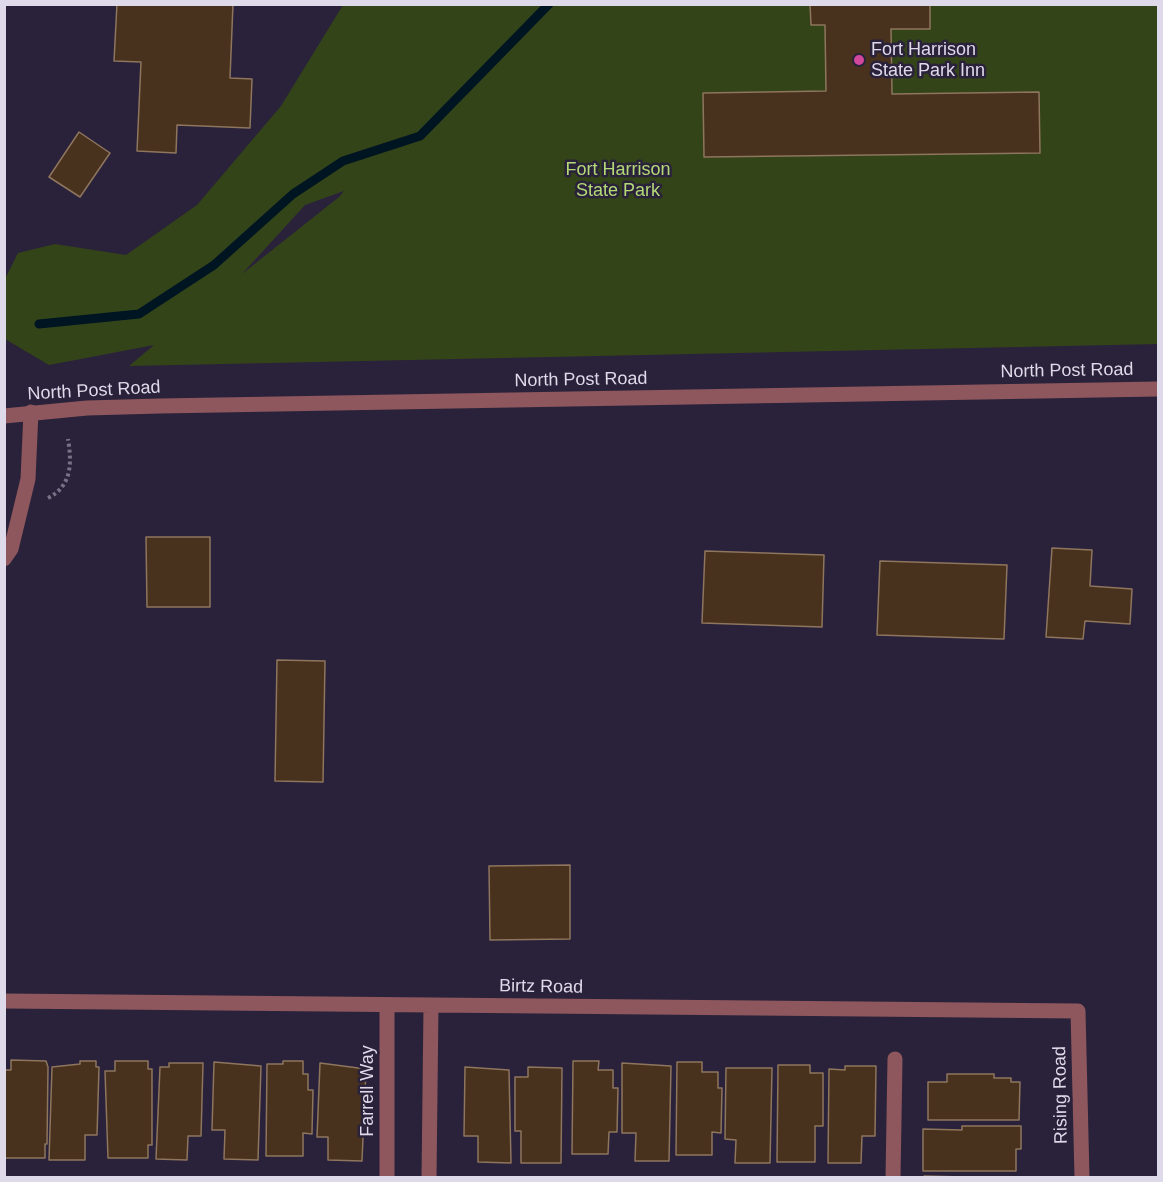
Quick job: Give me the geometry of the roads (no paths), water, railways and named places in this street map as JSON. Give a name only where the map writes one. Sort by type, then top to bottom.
[{"type":"street","name":"North Post Road","points":[[4,417],[32,412],[160,406],[1158,389]]},
{"type":"street","points":[[4,559],[10,549],[28,479],[32,412]]},
{"type":"street","name":"Birtz Road","points":[[4,1001],[1078,1011]]},
{"type":"street","name":"Farrell Way","points":[[387,1005],[387,1178]]},
{"type":"street","points":[[429,1178],[431,1005]]},
{"type":"street","name":"Rising Road","points":[[1078,1011],[1082,1178]]},
{"type":"street","points":[[893,1178],[895,1059]]},
{"type":"waterway","points":[[39,324],[139,314],[214,265],[293,194],[343,161],[420,136],[549,4]]},
{"type":"place","name":"Fort Harrison State Park Inn","points":[[859,60]]},
{"type":"park label","name":"Fort Harrison State Park","points":[[618,180]]}]
